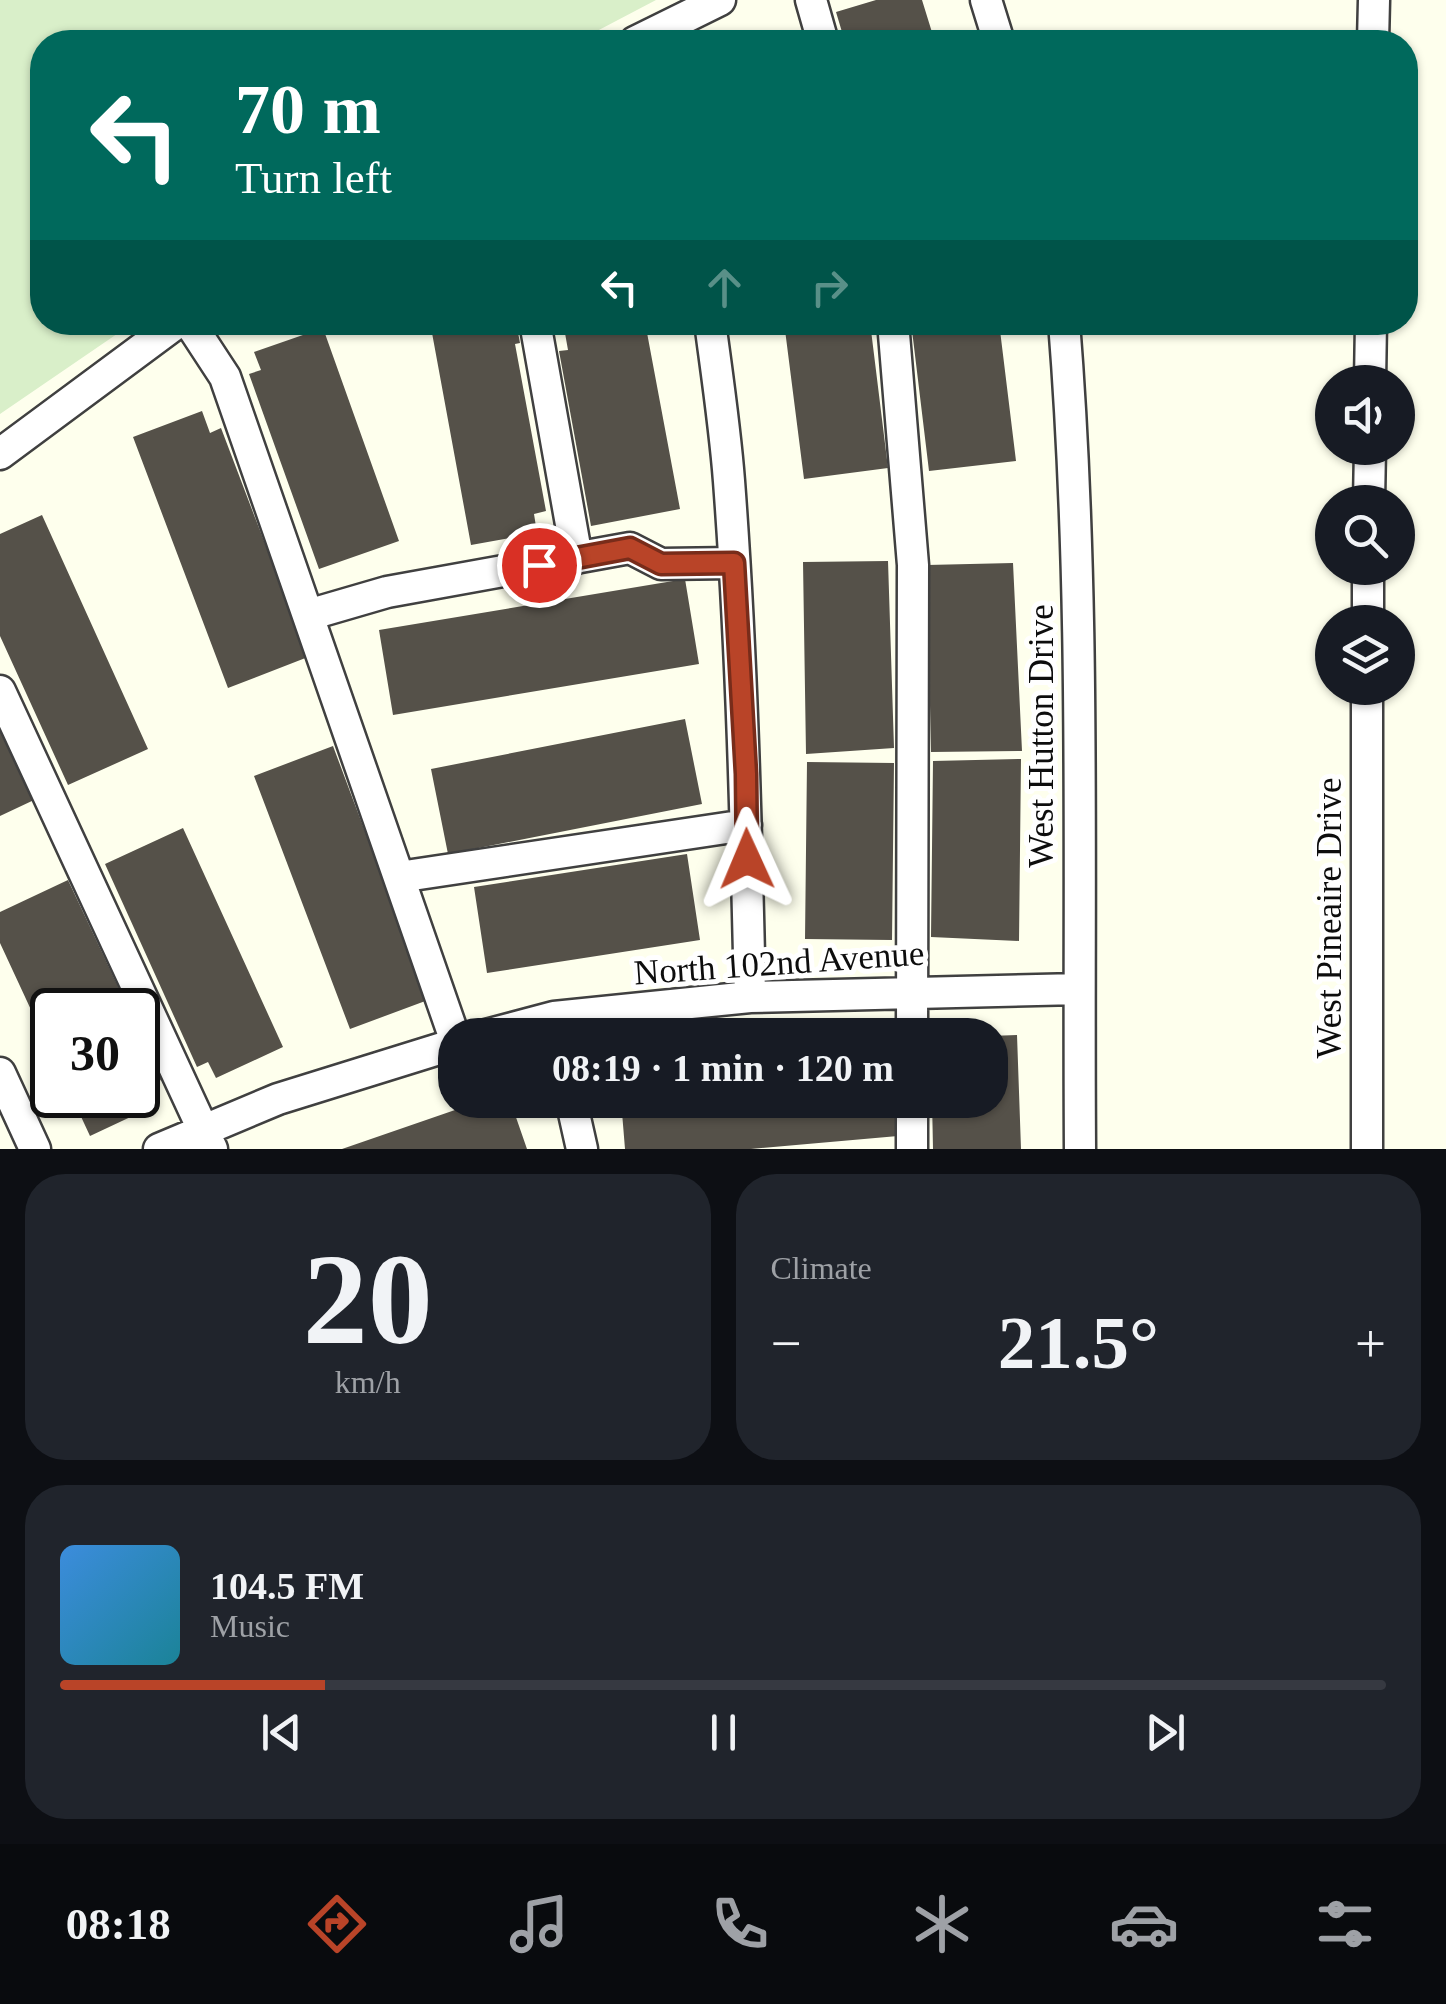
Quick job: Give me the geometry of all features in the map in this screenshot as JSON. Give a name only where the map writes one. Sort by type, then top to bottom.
[{"type":"street","points":[[663,30],[720,0]]},
{"type":"street","points":[[811,0],[820,30]]},
{"type":"street","points":[[986,0],[995,30]]},
{"type":"street","points":[[1374,0],[1374,30]]},
{"type":"street","points":[[1,451],[160,335]]},
{"type":"street","points":[[198,335],[225,377],[447,1018]]},
{"type":"street","points":[[537,335],[577,558]]},
{"type":"street","points":[[712,335],[729,478],[734,563],[750,997]]},
{"type":"street","points":[[894,335],[913,565],[912,1018]]},
{"type":"street","name":"West Hutton Drive","points":[[1065,335],[1075,462],[1081,703],[1080,1149]]},
{"type":"street","points":[[1370,365],[1371,335]]},
{"type":"street","points":[[308,615],[387,592],[630,548],[661,564],[734,563]]},
{"type":"street","points":[[0,691],[208,1140]]},
{"type":"street","name":"West Pineaire Drive","points":[[1367,705],[1367,1149]]},
{"type":"street","points":[[398,877],[746,825]]},
{"type":"street","name":"North 102nd Avenue","points":[[610,1018],[750,997],[1079,989]]},
{"type":"street","points":[[159,1149],[208,1140],[278,1099],[438,1047]]},
{"type":"street","points":[[0,1073],[30,1148]]},
{"type":"street","points":[[576,1118],[582,1149]]},
{"type":"street","points":[[912,1118],[912,1149]]},
{"type":"green space","points":[[0,0],[656,0],[599,30],[30,30],[30,335],[115,335],[0,414]]},
{"type":"building","points":[[876,0],[922,0],[931,30],[841,30],[836,12]]},
{"type":"building","points":[[303,335],[325,335],[399,541],[319,569],[249,374],[261,370],[254,352]]},
{"type":"building","points":[[432,335],[518,335],[520,343],[515,344],[546,511],[534,514],[537,533],[471,545]]},
{"type":"building","points":[[565,335],[647,335],[680,509],[591,526],[559,351],[568,350]]},
{"type":"building","points":[[786,335],[872,335],[888,468],[804,479]]},
{"type":"building","points":[[913,335],[1001,335],[1016,461],[929,471]]},
{"type":"building","points":[[202,411],[210,433],[221,428],[308,657],[228,688],[133,437]]},
{"type":"building","points":[[42,515],[148,749],[68,785],[0,636],[0,534]]},
{"type":"building","points":[[888,561],[894,748],[806,754],[803,562]]},
{"type":"building","points":[[1013,563],[1022,751],[931,752],[927,565]]},
{"type":"building","points":[[685,579],[699,664],[393,715],[379,630]]},
{"type":"building","points":[[685,719],[702,804],[448,854],[431,769]]},
{"type":"building","points":[[0,728],[34,800],[0,816]]},
{"type":"building","points":[[333,746],[428,1000],[350,1029],[254,776]]},
{"type":"building","points":[[1021,759],[1019,941],[931,937],[933,761]]},
{"type":"building","points":[[807,762],[894,763],[892,940],[805,939]]},
{"type":"building","points":[[183,828],[283,1047],[216,1078],[208,1062],[197,1067],[105,864]]},
{"type":"building","points":[[687,854],[700,940],[487,973],[474,887]]},
{"type":"building","points":[[68,880],[119,988],[30,988],[30,1008],[0,943],[0,912]]},
{"type":"building","points":[[1008,1035],[1017,1035],[1021,1149],[933,1149],[932,1118],[1008,1118]]},
{"type":"building","points":[[438,1116],[516,1118],[527,1149],[342,1149]]},
{"type":"building","points":[[82,1118],[128,1118],[90,1136]]},
{"type":"building","points":[[622,1118],[896,1118],[898,1136],[751,1149],[625,1149]]},
{"type":"route","points":[[539,565],[630,548],[661,564],[734,563],[747,859]]}]
